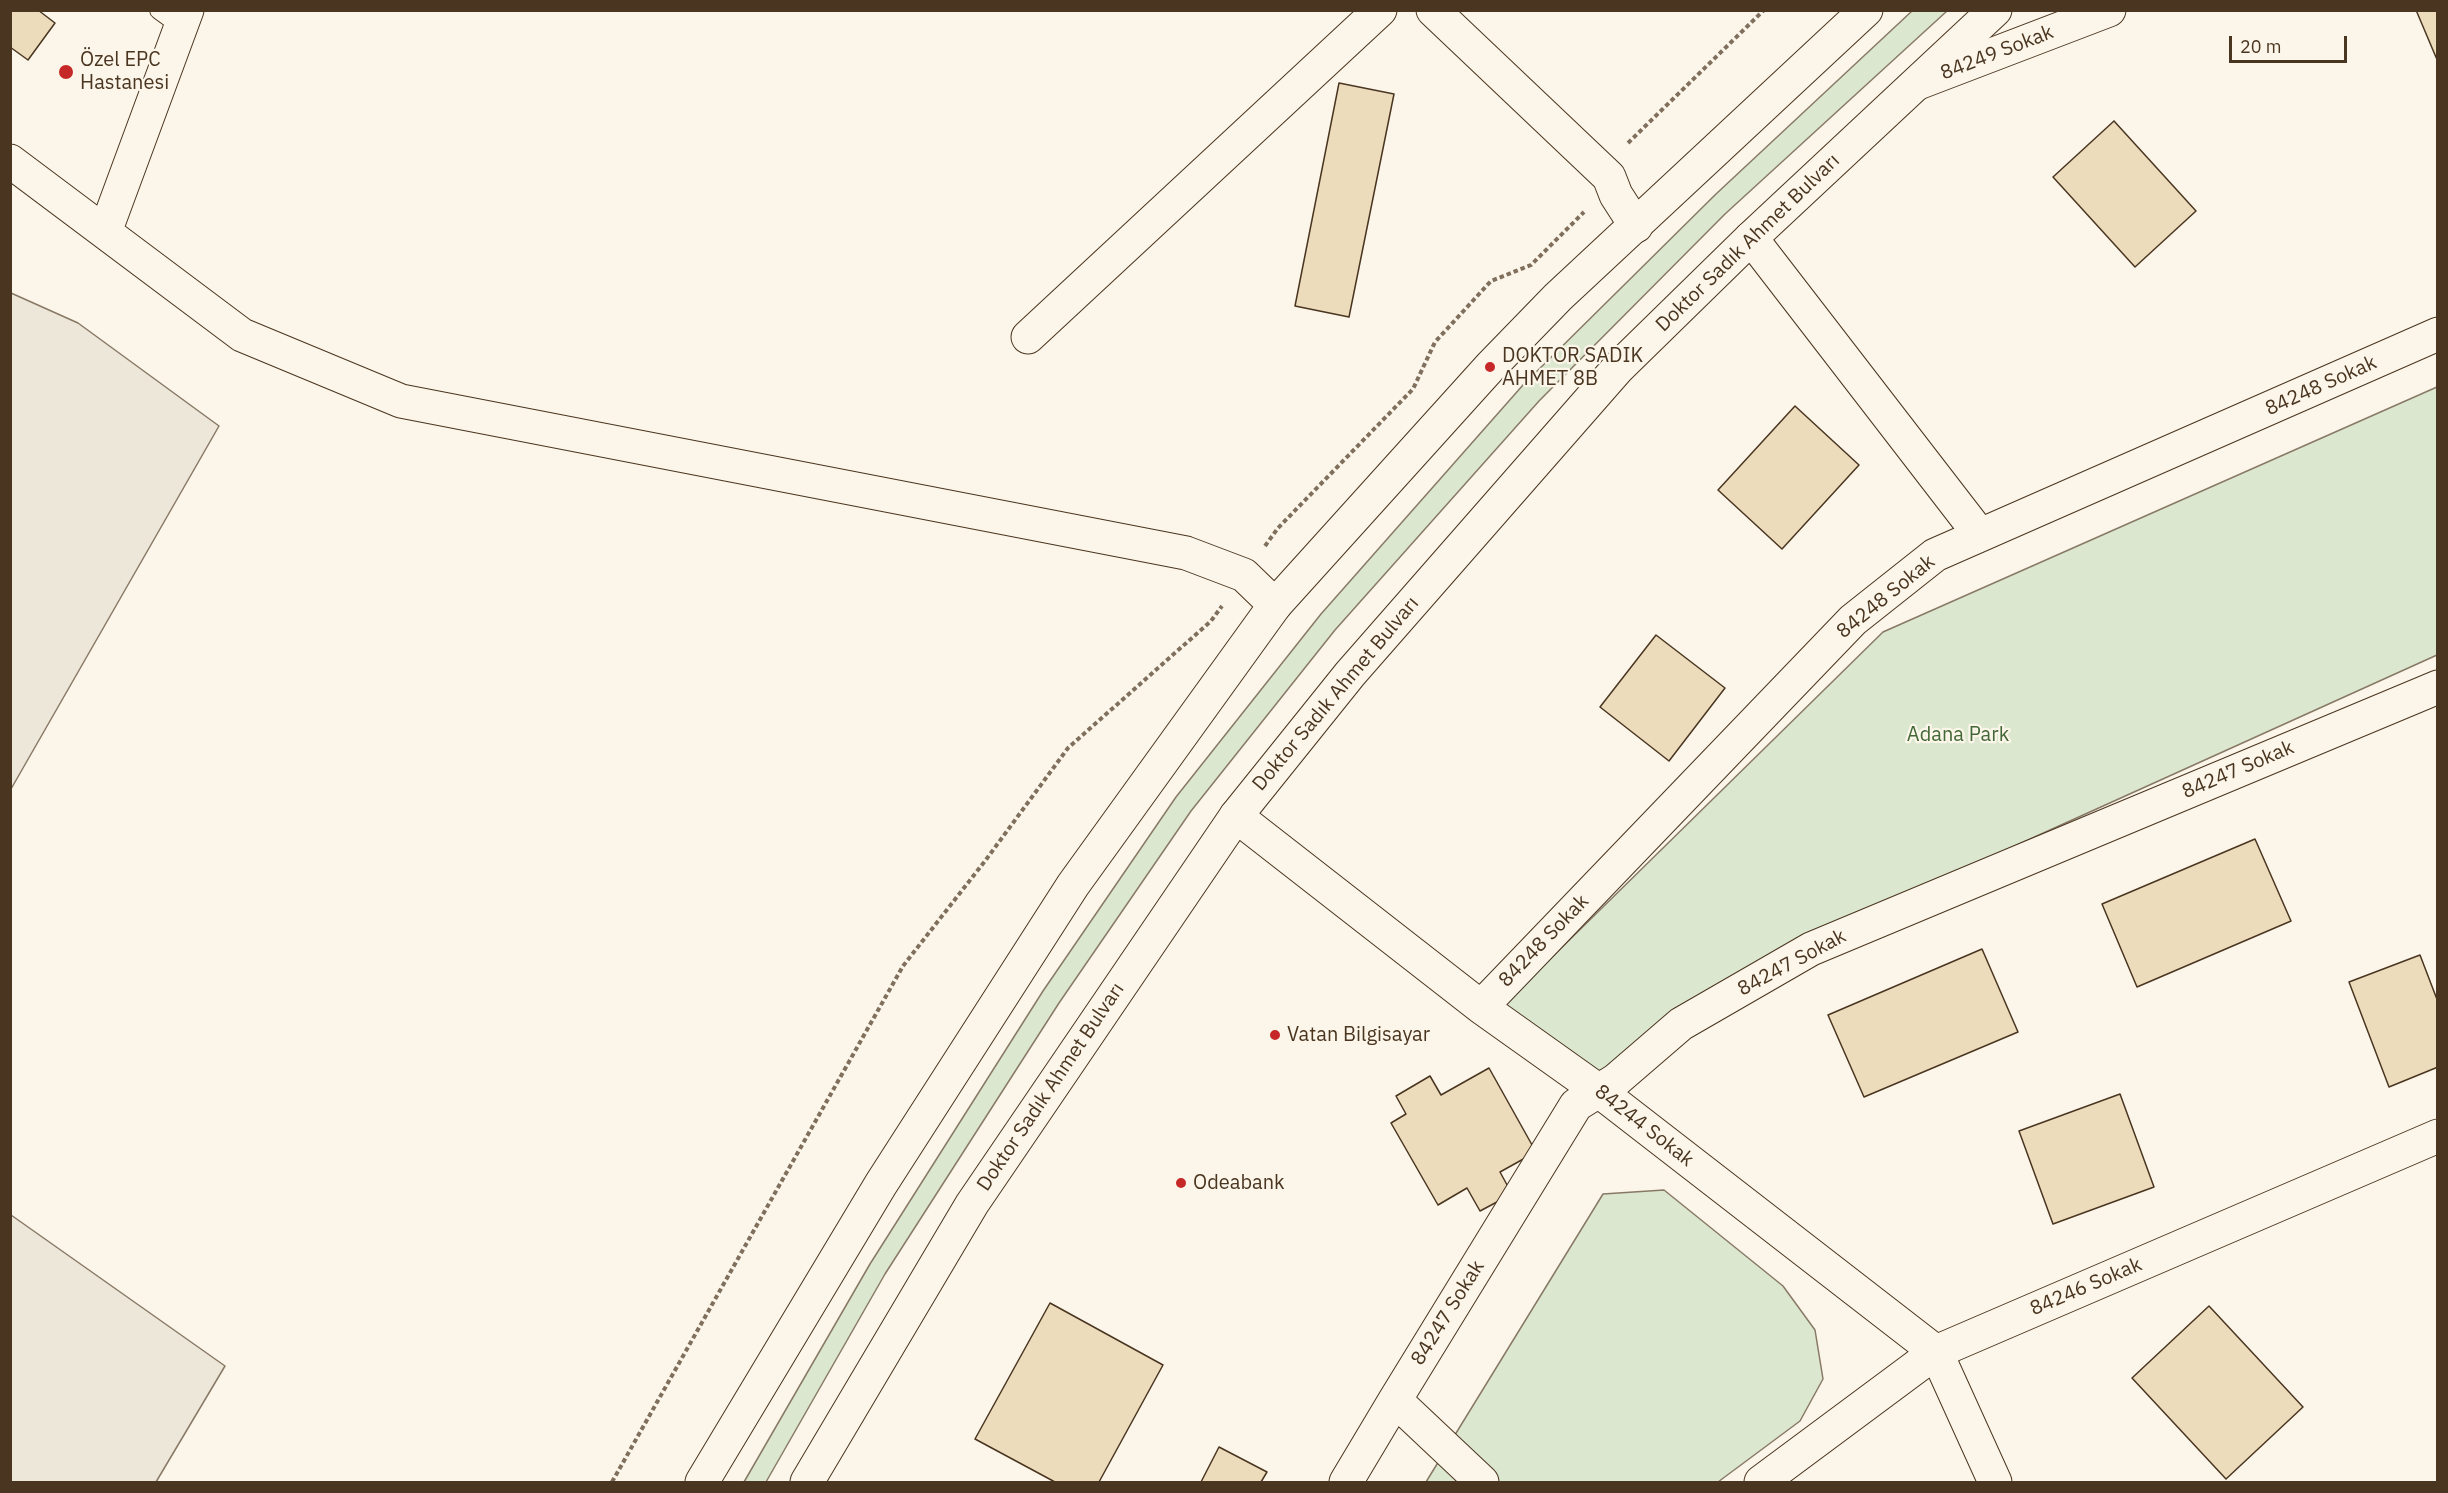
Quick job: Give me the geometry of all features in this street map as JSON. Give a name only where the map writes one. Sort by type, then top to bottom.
[{"type":"street","points":[[1028,337],[1380,10]]},
{"type":"street","points":[[1433,10],[1608,177],[1616,195],[1636,226]]},
{"type":"street","points":[[702,1482],[881,1184],[1072,885],[1275,605],[1490,367],[1558,297],[1866,10]]},
{"type":"street","name":"Doktor Sadık Ahmet Bulvarı","points":[[807,1482],[972,1204],[1236,816],[1350,674],[1593,393],[1751,238],[1995,10]]},
{"type":"street","name":"84249 Sokak","points":[[1918,83],[2109,10]]},
{"type":"street","points":[[105,232],[176,16]]},
{"type":"street","points":[[10,161],[242,335],[401,400],[1186,553],[1244,575],[1275,605]]},
{"type":"street","points":[[1751,238],[1980,535]]},
{"type":"street","name":"84248 Sokak","points":[[1481,1007],[1853,620],[1935,555],[2438,334]]},
{"type":"street","name":"84247 Sokak","points":[[1346,1482],[1576,1105],[1616,1080],[1681,1024],[1811,949],[2438,687]]},
{"type":"street","name":"84244 Sokak","points":[[1236,816],[1481,1007],[1599,1091],[1936,1352],[1995,1482]]},
{"type":"street","name":"84246 Sokak","points":[[1761,1482],[1936,1352],[2438,1136]]},
{"type":"street","points":[[1395,1400],[1482,1482]]},
{"type":"path","points":[[1624,146],[1764,10]]},
{"type":"path","points":[[1278,528],[1413,389],[1435,342],[1491,281],[1531,265],[1588,209]]},
{"type":"path","points":[[612,1482],[903,966],[985,861],[1068,747],[1211,621]]},
{"type":"green space","points":[[1912,11],[1947,11],[1725,214],[1539,401],[1335,630],[1191,811],[1059,1003],[885,1274],[766,1482],[744,1482],[870,1264],[1043,991],[1176,797],[1321,614],[1523,385],[1716,194]]},
{"type":"green space","name":"Adana Park","points":[[2437,387],[2437,655],[1809,939],[1599,1082],[1495,1013],[1883,632]]},
{"type":"green space","points":[[1664,1190],[1783,1286],[1815,1330],[1823,1379],[1800,1421],[1718,1482],[1426,1482],[1603,1194]]},
{"type":"shaded area","points":[[11,293],[78,323],[219,426],[11,789]]},
{"type":"shaded area","points":[[11,1215],[225,1366],[156,1482],[11,1482]]},
{"type":"building","points":[[10,10],[38,10],[55,23],[28,60],[10,47]]},
{"type":"building","points":[[2416,10],[2438,10],[2438,62]]},
{"type":"building","points":[[1339,83],[1394,94],[1349,317],[1295,306]]},
{"type":"building","points":[[2114,121],[2196,211],[2135,267],[2053,177]]},
{"type":"building","points":[[1795,406],[1859,465],[1782,549],[1718,490]]},
{"type":"building","points":[[1656,635],[1725,688],[1669,761],[1600,707]]},
{"type":"building","points":[[2255,839],[2291,921],[2137,987],[2102,904]]},
{"type":"building","points":[[1982,949],[2018,1032],[1864,1097],[1828,1015]]},
{"type":"building","points":[[2420,955],[2438,1002],[2438,1067],[2389,1087],[2349,982]]},
{"type":"building","points":[[1489,1068],[1536,1152],[1500,1172],[1512,1194],[1480,1211],[1467,1188],[1438,1205],[1391,1123],[1406,1114],[1396,1096],[1430,1076],[1441,1095]]},
{"type":"building","points":[[2120,1094],[2154,1187],[2053,1224],[2019,1131]]},
{"type":"building","points":[[1050,1303],[1163,1365],[1099,1482],[1055,1482],[975,1439]]},
{"type":"building","points":[[2209,1306],[2303,1407],[2226,1479],[2132,1378]]},
{"type":"building","points":[[1219,1447],[1267,1472],[1261,1482],[1201,1482]]},
{"type":"place","name":"Özel EPC Hastanesi","points":[[66,72]]},
{"type":"place","name":"DOKTOR SADIK AHMET 8B","points":[[1490,367]]},
{"type":"place","name":"Vatan Bilgisayar","points":[[1275,1035]]},
{"type":"place","name":"Odeabank","points":[[1181,1183]]}]
